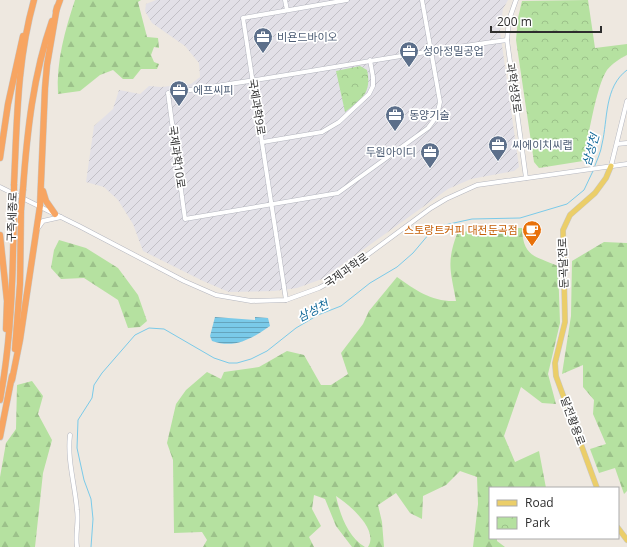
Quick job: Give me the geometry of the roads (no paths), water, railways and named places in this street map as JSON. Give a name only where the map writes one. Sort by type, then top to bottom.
[{"type":"highway","name":"구즉세종로","points":[[0,400],[9,340],[12,289],[14,184],[18,94],[29,18],[34,0]]},
{"type":"highway","name":"구즉세종로","points":[[0,437],[12,380],[20,284],[21,210],[26,146],[31,108],[47,36],[60,0]]},
{"type":"highway","points":[[12,380],[20,340],[40,206],[46,72],[57,7]]},
{"type":"highway","points":[[0,158],[13,78],[20,46],[29,18]]},
{"type":"highway","points":[[41,184],[46,201],[55,214]]},
{"type":"highway","points":[[0,235],[7,301],[4,378]]},
{"type":"main road","name":"둔곡달전로","points":[[558,353],[565,322],[563,230],[570,215],[595,193],[606,178],[611,166]]},
{"type":"main road","name":"달전황용로","points":[[558,353],[555,363],[556,376],[597,487]]},
{"type":"main road","points":[[619,529],[627,540]]},
{"type":"street","points":[[286,0],[287,10]]},
{"type":"street","name":"국제과학9로","points":[[286,300],[243,18],[347,0]]},
{"type":"street","points":[[272,205],[338,194],[428,128],[437,116],[440,102],[422,0]]},
{"type":"street","name":"과학성장로","points":[[516,0],[509,20],[507,40],[526,178]]},
{"type":"street","points":[[253,79],[432,50],[507,40]]},
{"type":"street","points":[[262,142],[322,132],[339,122],[369,94],[373,86],[370,60]]},
{"type":"street","name":"국제과학10로","points":[[253,79],[168,93],[185,219],[272,205]]},
{"type":"street","points":[[611,166],[625,123],[627,103]]},
{"type":"street","points":[[617,144],[627,143]]},
{"type":"street","name":"국제과학로","points":[[0,187],[40,206],[184,281],[216,295],[251,302],[286,300],[302,295],[332,281],[446,199],[478,185],[627,164]]},
{"type":"street","points":[[36,232],[43,221],[61,217]]},
{"type":"street","points":[[70,435],[69,449],[78,520],[76,547]]},
{"type":"water","points":[[215,317],[255,320],[255,317],[268,318],[270,326],[249,339],[228,344],[220,343],[212,341],[210,336]]},
{"type":"waterway","name":"삼성천","points":[[594,168],[599,156],[608,104],[614,85],[627,70]]},
{"type":"waterway","name":"삼성천","points":[[91,547],[93,519],[91,499],[84,480],[77,448],[78,420],[92,398],[94,385],[102,373],[135,335],[149,328],[164,329],[214,358],[229,363],[237,363],[251,359],[267,351],[296,328],[318,315],[341,306],[370,283],[397,267],[413,253],[429,234],[440,226],[472,219],[520,218],[567,204],[584,190],[593,171]]},
{"type":"place","name":"비욘드바이오","points":[[263,54]]},
{"type":"place","name":"성아정밀공업","points":[[409,68]]},
{"type":"place","name":"에프씨피","points":[[179,107]]},
{"type":"place","name":"동양기술","points":[[395,132]]},
{"type":"place","name":"씨에이치씨랩","points":[[498,162]]},
{"type":"place","name":"두원아이디","points":[[430,169]]},
{"type":"place","name":"스토랑트커피 대전둔곡점","points":[[532,247]]}]
